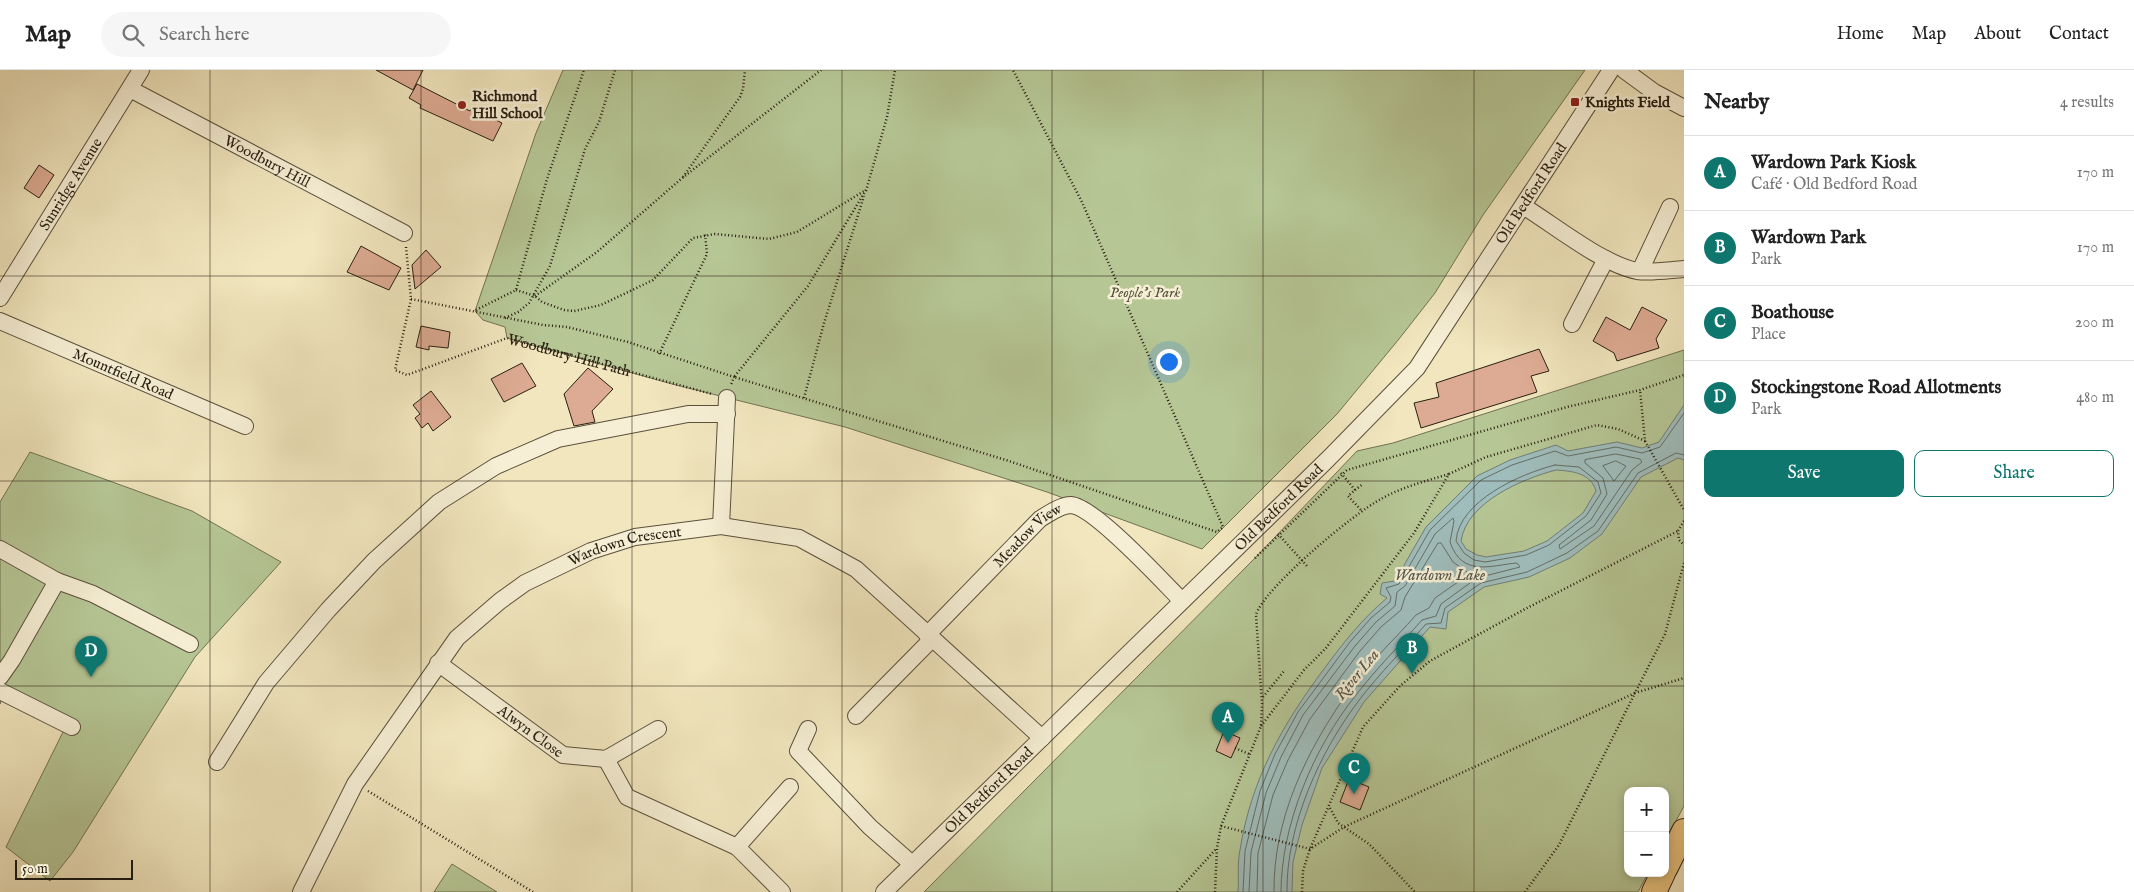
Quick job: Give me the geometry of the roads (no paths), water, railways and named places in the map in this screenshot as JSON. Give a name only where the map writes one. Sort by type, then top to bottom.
[{"type":"highway","points":[[1669,861],[1684,830]]},
{"type":"highway","points":[[1654,892],[1661,877]]},
{"type":"street","name":"Sunridge Avenue","points":[[0,298],[141,70]]},
{"type":"street","name":"Old Bedford Road","points":[[884,892],[1265,520],[1417,368],[1611,70]]},
{"type":"street","points":[[1624,70],[1654,92],[1684,108]]},
{"type":"street","name":"Woodbury Hill","points":[[130,89],[404,234]]},
{"type":"street","points":[[1523,206],[1624,268],[1640,271],[1684,269]]},
{"type":"street","points":[[1640,271],[1670,207]]},
{"type":"street","points":[[1572,324],[1606,258]]},
{"type":"street","name":"Mountfield Road","points":[[0,321],[245,426]]},
{"type":"street","points":[[217,762],[266,683],[290,653],[374,561],[439,502],[496,466],[558,439],[727,406],[721,526]]},
{"type":"street","name":"Meadow View","points":[[929,637],[1040,519],[1054,510],[1071,505],[1086,511],[1113,532],[1182,601]]},
{"type":"street","name":"Wardown Crescent","points":[[301,892],[355,784],[457,638],[500,601],[525,583],[591,551],[635,537],[721,526],[799,538],[856,569],[1042,738]]},
{"type":"street","points":[[0,549],[57,581],[93,594],[190,644]]},
{"type":"street","points":[[0,677],[12,660],[57,581]]},
{"type":"street","points":[[856,716],[929,637]]},
{"type":"street","name":"Alwyn Close","points":[[438,663],[563,755],[606,760]]},
{"type":"street","points":[[0,691],[72,727]]},
{"type":"street","points":[[658,729],[606,760],[627,797],[737,847],[782,892]]},
{"type":"street","points":[[808,729],[798,751],[870,827],[912,864]]},
{"type":"street","points":[[737,847],[790,787]]},
{"type":"water","name":"Wardown Lake","points":[[1684,405],[1684,460],[1678,458],[1641,477],[1602,534],[1570,558],[1529,577],[1484,587],[1448,612],[1446,629],[1430,627],[1364,702],[1322,768],[1302,825],[1293,862],[1292,892],[1238,892],[1239,855],[1245,824],[1260,777],[1270,754],[1295,711],[1331,659],[1361,623],[1387,598],[1380,594],[1382,583],[1395,581],[1426,527],[1477,476],[1510,460],[1556,445],[1568,451],[1617,442],[1642,448],[1659,442]],"holes":[[[1556,470],[1580,474],[1594,485],[1596,491],[1583,513],[1547,541],[1524,551],[1486,557],[1466,549],[1461,541],[1465,527],[1485,504],[1513,486]]]},
{"type":"place","name":"Knights Field","points":[[1575,102]]},
{"type":"place","name":"Richmond Hill School","points":[[462,105]]},
{"type":"place","name":"Wardown Park","points":[[1412,674]]},
{"type":"place","name":"Stockingstone Road Allotments","points":[[91,677]]},
{"type":"place","name":"Wardown Park Kiosk","points":[[1228,743]]},
{"type":"place","name":"Boathouse","points":[[1354,794]]},
{"type":"park label","name":"People's Park","points":[[1145,292]]},
{"type":"water label","name":"River Lea","points":[[1356,674]]}]
